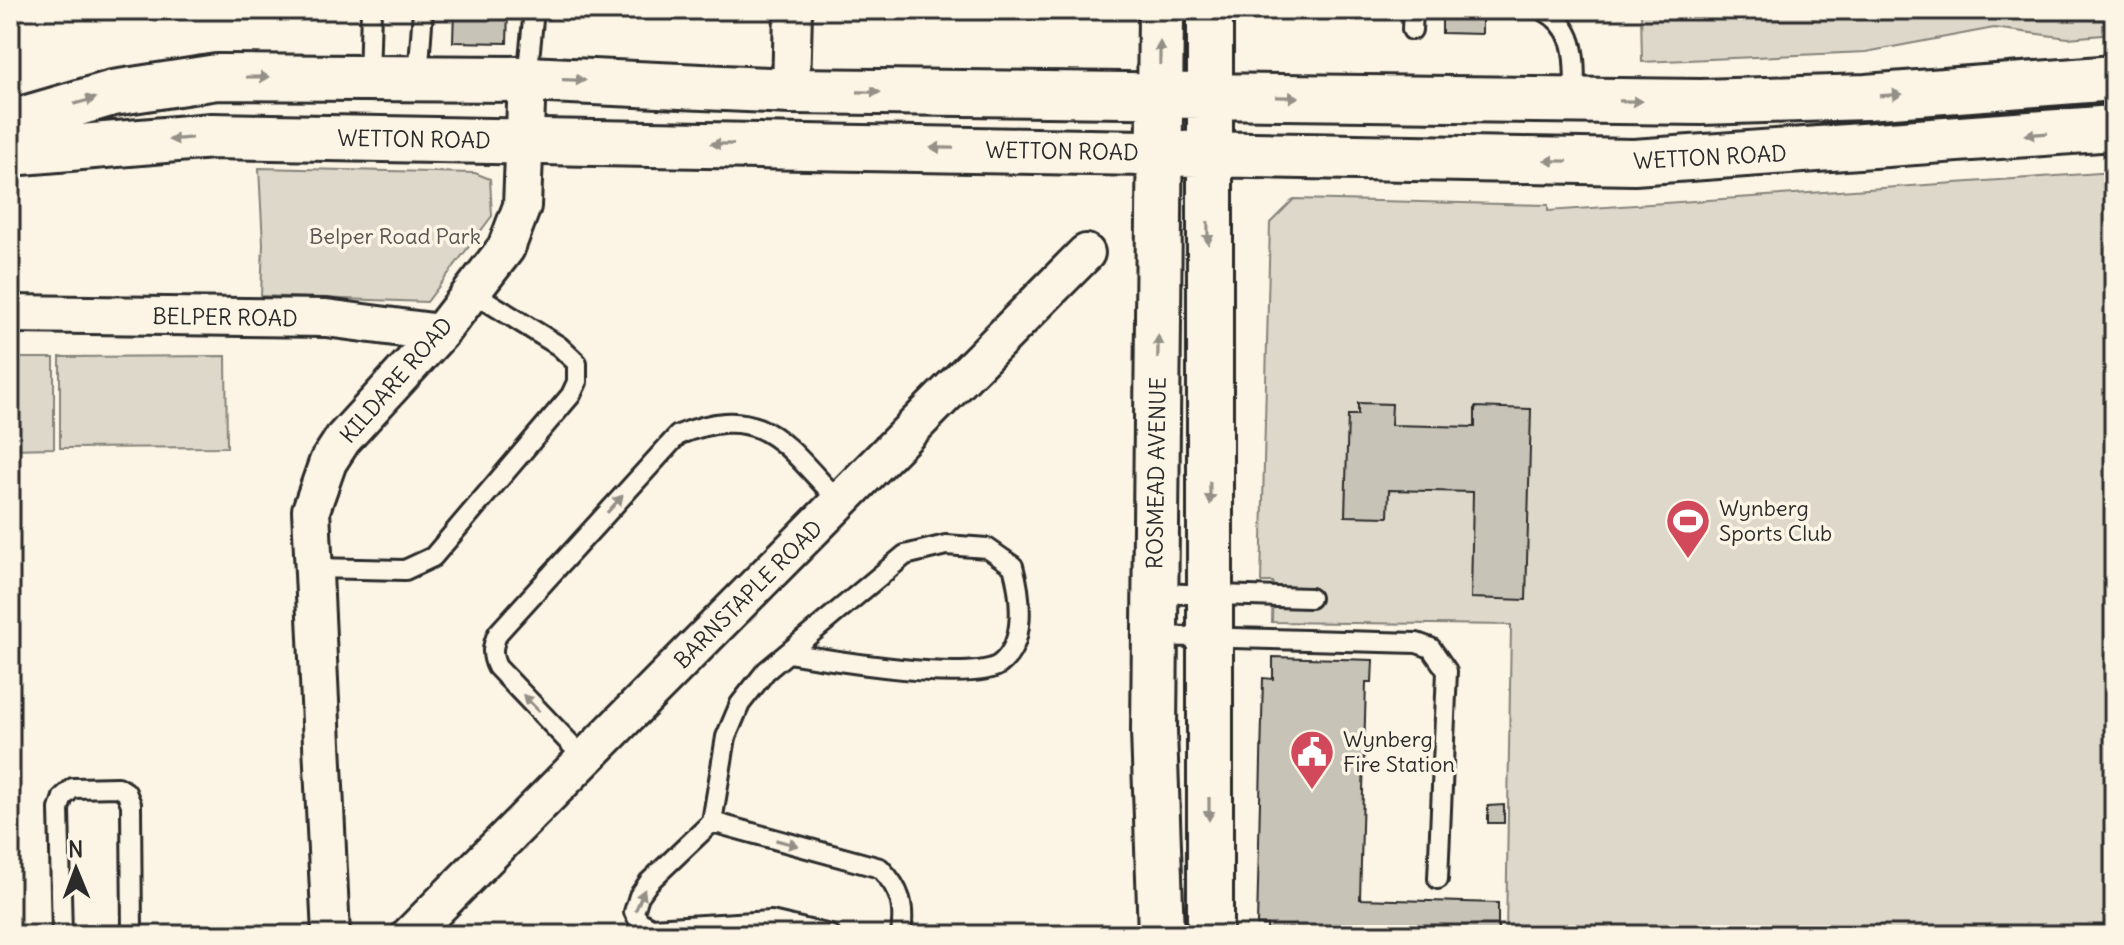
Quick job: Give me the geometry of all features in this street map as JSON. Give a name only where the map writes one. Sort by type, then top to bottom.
[{"type":"main road","name":"ROSMEAD AVENUE","points":[[1161,10],[1154,636],[1161,935]]},
{"type":"main road","points":[[1210,10],[1210,935]]},
{"type":"main road","points":[[10,123],[113,93],[217,77],[527,79],[791,91],[1701,102],[1866,97],[2114,78]]},
{"type":"main road","name":"WETTON ROAD","points":[[10,153],[212,136],[1634,162],[2114,128]]},
{"type":"street","points":[[791,91],[793,10]]},
{"type":"street","name":"KILDARE ROAD","points":[[331,935],[311,510],[328,462],[343,439],[440,333],[506,248],[522,206],[527,79]]},
{"type":"street","name":"BARNSTAPLE ROAD","points":[[410,935],[1086,253]]},
{"type":"street","name":"BELPER ROAD","points":[[10,314],[326,318],[440,333]]},
{"type":"lane","points":[[369,78],[371,10]]},
{"type":"lane","points":[[418,78],[423,10]]},
{"type":"lane","points":[[527,79],[534,10]]},
{"type":"lane","points":[[1412,30],[1413,10]]},
{"type":"lane","points":[[1543,10],[1567,27],[1574,47],[1575,101]]},
{"type":"lane","points":[[314,568],[405,570],[433,557],[571,395],[577,382],[577,363],[559,346],[472,292]]},
{"type":"lane","points":[[585,759],[497,667],[492,655],[493,644],[498,633],[678,435],[703,425],[743,421],[779,440],[840,502]]},
{"type":"lane","points":[[789,653],[870,668],[976,671],[999,666],[1012,650],[1019,619],[1019,589],[1013,566],[987,548],[946,545],[905,555],[859,590],[766,671],[740,704],[726,737],[712,822],[639,896],[634,912],[639,921],[651,928],[771,921],[830,935]]},
{"type":"lane","points":[[1155,593],[1210,616],[1417,643],[1431,648],[1447,671],[1438,879]]},
{"type":"lane","points":[[1154,636],[1210,616],[1310,598]]},
{"type":"lane","points":[[62,935],[59,809],[63,797],[73,788],[118,787],[126,792],[131,804],[132,935]]},
{"type":"lane","points":[[712,822],[880,868],[897,887],[904,909],[901,935]]},
{"type":"green space","points":[[1641,10],[2114,10],[2114,34],[2068,38],[1994,28],[1866,52],[1642,62]]},
{"type":"green space","name":"Belper Road Park","points":[[259,168],[475,173],[490,179],[492,216],[427,302],[261,296],[263,244]]},
{"type":"green space","name":"Wynberg Sports Club","points":[[2114,172],[2114,935],[1506,935],[1511,625],[1272,622],[1273,582],[1261,582],[1270,223],[1294,199],[1548,205],[1548,211]]},
{"type":"green space","points":[[226,356],[227,447],[60,448],[60,357]]},
{"type":"green space","points":[[10,358],[54,358],[54,448],[10,449]]},
{"type":"building","points":[[454,10],[508,10],[507,43],[453,42]]},
{"type":"building","points":[[1442,10],[1482,10],[1482,34],[1442,33]]},
{"type":"building","points":[[1358,403],[1392,404],[1391,425],[1475,427],[1475,407],[1531,409],[1526,600],[1471,598],[1473,492],[1389,490],[1388,517],[1345,516],[1348,415],[1358,415]]},
{"type":"building","name":"Wynberg Fire Station","points":[[1273,657],[1373,660],[1372,682],[1366,682],[1360,899],[1498,903],[1498,935],[1267,935],[1267,925],[1257,925],[1263,678],[1273,679]]},
{"type":"building","points":[[1504,805],[1504,823],[1488,823],[1488,806]]},
{"type":"place","name":"Wynberg Sports Club","points":[[1688,560]]},
{"type":"place","name":"Wynberg Fire Station","points":[[1312,791]]}]
